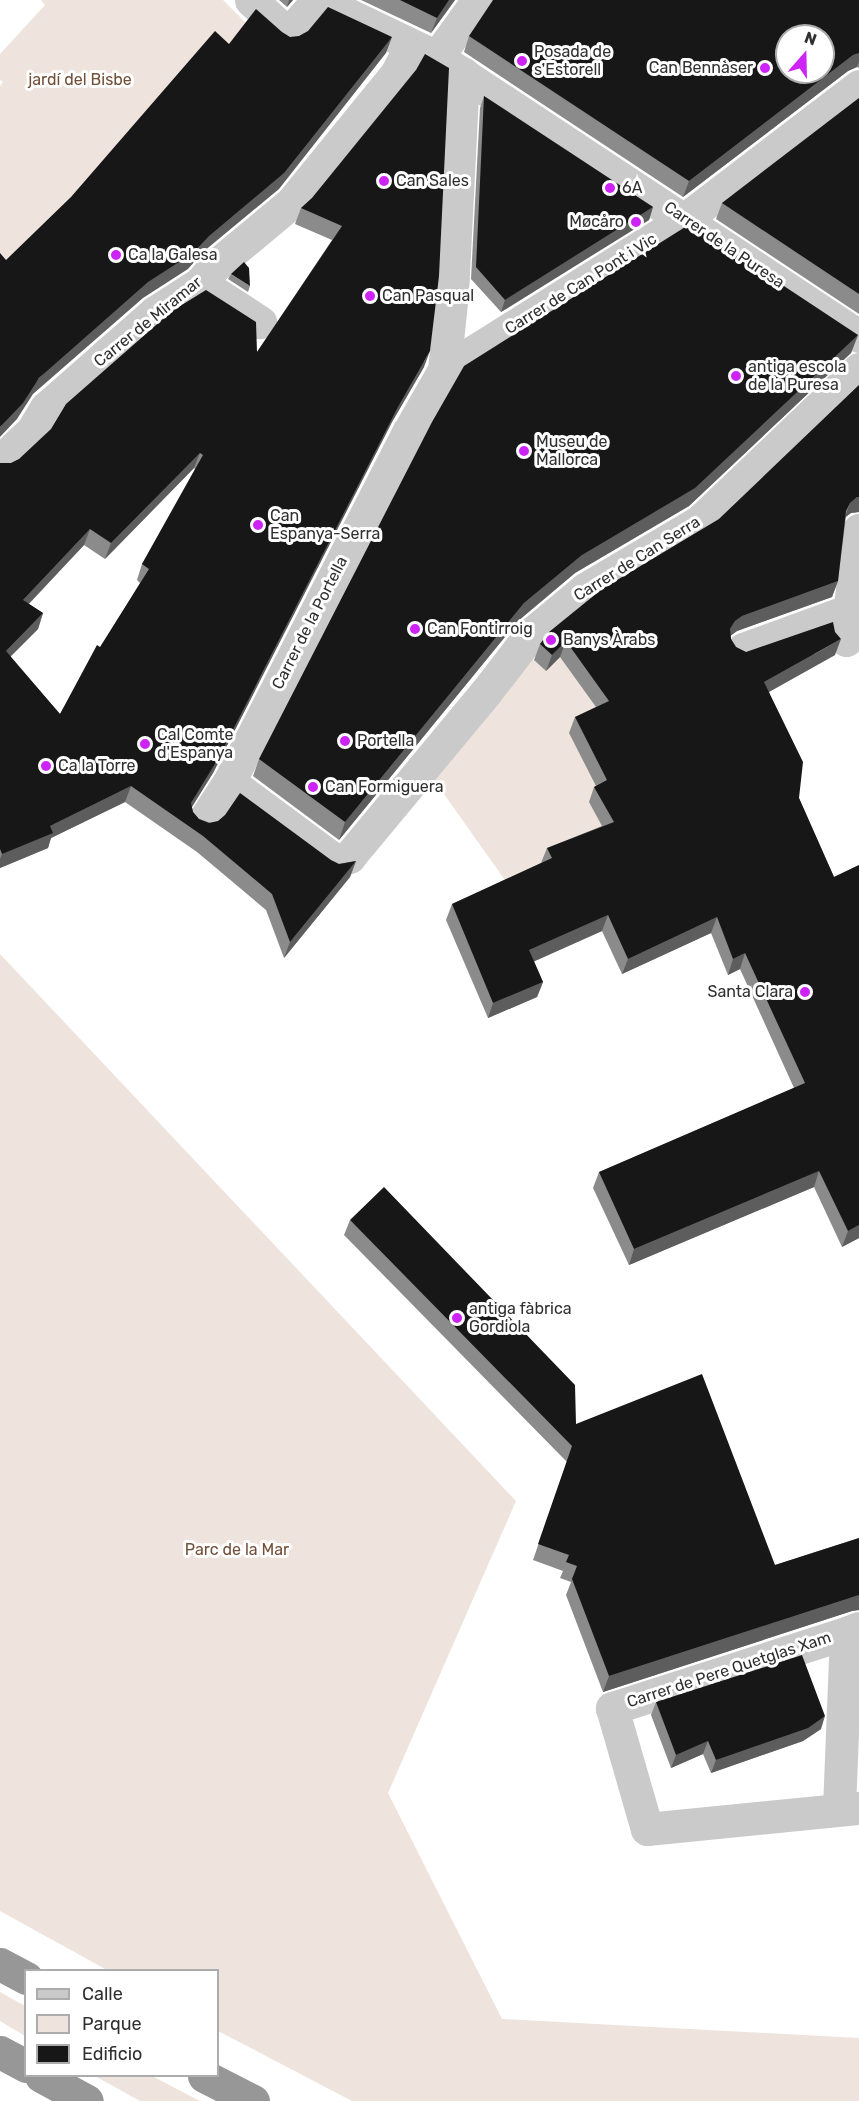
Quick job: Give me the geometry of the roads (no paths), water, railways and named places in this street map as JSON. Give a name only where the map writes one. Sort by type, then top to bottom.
[{"type":"highway","points":[[0,1964],[24,1977]]},
{"type":"highway","points":[[0,2052],[24,2065]]},
{"type":"highway","points":[[43,2077],[87,2101]]},
{"type":"highway","points":[[206,2077],[253,2101]]},
{"type":"street","name":"Carrer de la Puresa","points":[[251,0],[288,34],[318,0],[437,59],[685,219],[859,336]]},
{"type":"street","name":"Carrer de Miramar","points":[[0,461],[32,431],[46,408],[155,312],[200,283],[215,266],[292,202],[396,74],[437,59],[478,0]]},
{"type":"street","name":"Carrer de la Portella","points":[[204,820],[229,782],[410,431],[444,370],[452,293],[437,59]]},
{"type":"street","name":"Carrer de Can Pont i Vic","points":[[444,370],[685,219],[859,86]]},
{"type":"street","points":[[200,283],[260,322]]},
{"type":"street","name":"Carrer de Can Serra","points":[[229,782],[336,861],[349,856],[384,817],[530,635],[585,589],[700,521],[859,369]]},
{"type":"street","points":[[743,649],[852,628],[859,530]]},
{"type":"street","points":[[849,1808],[853,1630]]},
{"type":"street","name":"Carrer de Pere Quetglas Xam","points":[[849,1808],[647,1829],[612,1708],[853,1630]]},
{"type":"place","name":"Posada de s'Estorell","points":[[522,61]]},
{"type":"place","name":"Can Bennàser","points":[[765,68]]},
{"type":"place","name":"Can Sales","points":[[384,181]]},
{"type":"place","name":"6A","points":[[610,188]]},
{"type":"place","name":"Møcåro","points":[[636,222]]},
{"type":"place","name":"Ca la Galesa","points":[[116,255]]},
{"type":"place","name":"Can Pasqual","points":[[370,296]]},
{"type":"place","name":"antiga escola de la Puresa","points":[[736,376]]},
{"type":"place","name":"Museu de Mallorca","points":[[524,451]]},
{"type":"place","name":"Can Espanya-Serra","points":[[258,525]]},
{"type":"place","name":"Can Fontirroig","points":[[415,629]]},
{"type":"place","name":"Banys Àrabs","points":[[551,640]]},
{"type":"place","name":"Portella","points":[[345,741]]},
{"type":"place","name":"Cal Comte d'Espanya","points":[[145,744]]},
{"type":"place","name":"Ca la Torre","points":[[46,766]]},
{"type":"place","name":"Can Formiguera","points":[[313,787]]},
{"type":"place","name":"Santa Clara","points":[[805,992]]},
{"type":"place","name":"antiga fàbrica Gordiola","points":[[457,1318]]},
{"type":"park label","name":"jardí del Bisbe","points":[[80,80]]},
{"type":"park label","name":"Parc de la Mar","points":[[237,1550]]}]
